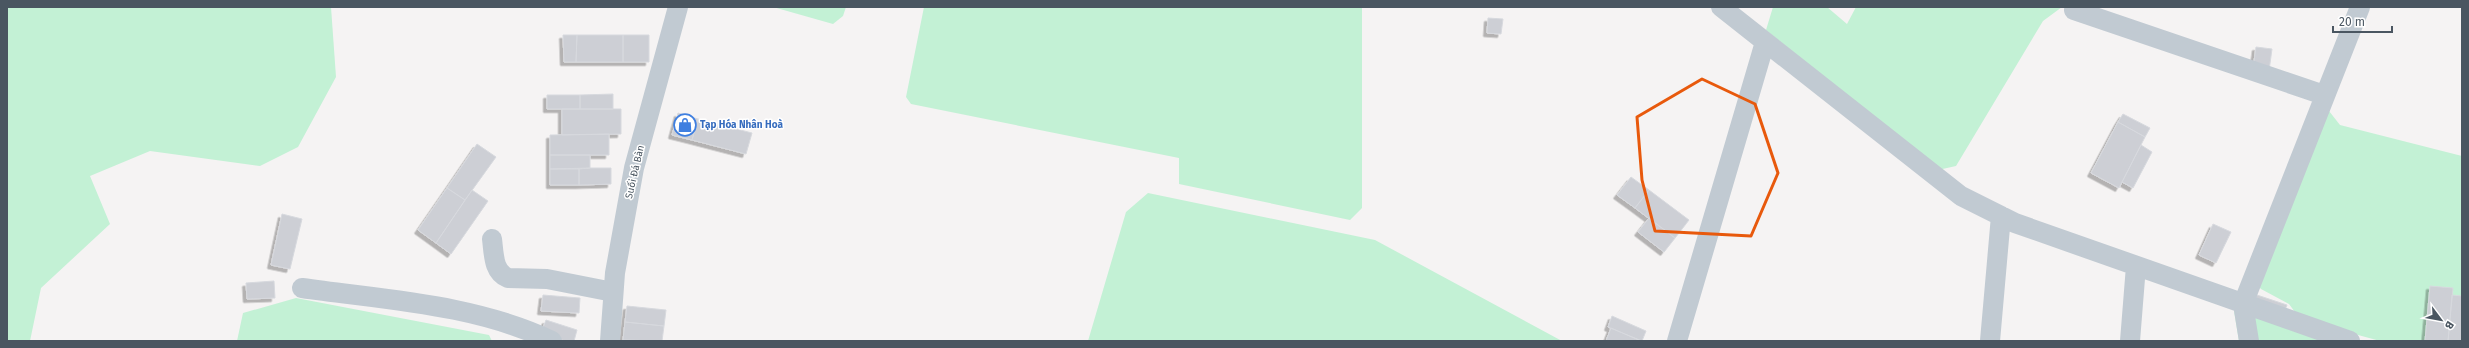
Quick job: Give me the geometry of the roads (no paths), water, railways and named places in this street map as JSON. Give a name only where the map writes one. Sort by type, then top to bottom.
[{"type":"street","name":"Suối Đá Bàn","points":[[610,341],[613,292],[634,168],[678,7]]},
{"type":"street","points":[[1721,7],[1961,196],[2001,216],[2136,266],[2350,341]]},
{"type":"street","points":[[2249,341],[2243,304],[2324,95],[2360,7]]},
{"type":"street","points":[[2074,10],[2324,95]]},
{"type":"street","points":[[1677,341],[1765,42]]},
{"type":"street","points":[[1990,341],[2001,216]]},
{"type":"street","points":[[492,239],[498,272],[502,276],[508,278],[547,279],[613,292]]},
{"type":"street","points":[[2130,341],[2136,266]]},
{"type":"street","points":[[302,288],[463,310],[495,318],[552,341]]},
{"type":"place","name":"Tạp Hóa Nhân Hoà","points":[[685,125]]}]
